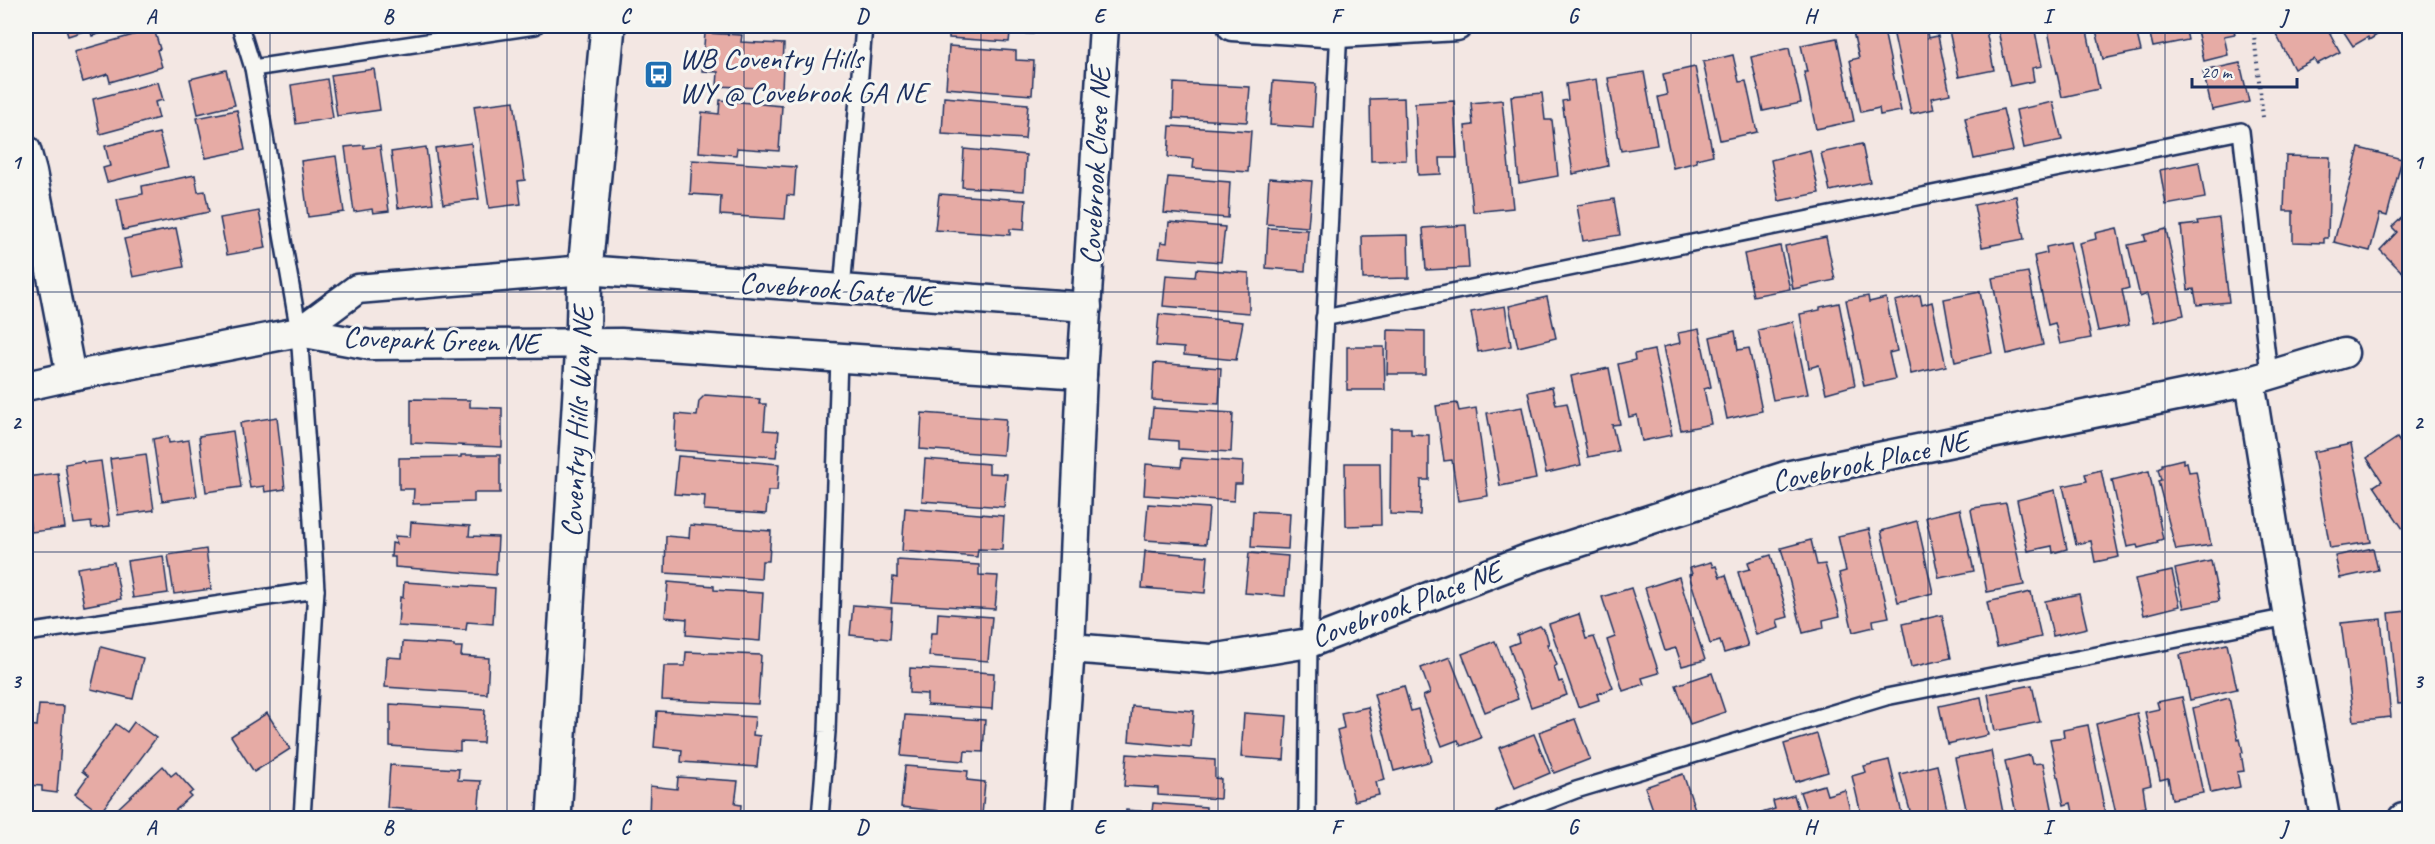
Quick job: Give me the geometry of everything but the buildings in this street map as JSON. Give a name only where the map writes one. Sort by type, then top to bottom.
[{"type":"street","name":"Coventry Hills Way NE","points":[[554,819],[583,343],[585,270],[608,26]]},
{"type":"street","name":"Covebrook Close NE","points":[[1087,307],[1104,26]]},
{"type":"street","points":[[1233,26],[1339,29],[1456,26]]},
{"type":"street","points":[[26,150],[71,376]]},
{"type":"street","name":"Covebrook Gate NE","points":[[585,270],[1087,307]]},
{"type":"street","name":"Covepark Green NE","points":[[299,332],[357,289],[585,270]]},
{"type":"street","points":[[1058,819],[1070,648],[1087,307]]},
{"type":"street","name":"Covepark Green NE","points":[[26,386],[299,332],[370,345],[583,343]]},
{"type":"street","points":[[583,343],[621,343],[1082,374]]},
{"type":"street","name":"Covebrook Place NE","points":[[1070,648],[1211,659],[1309,643],[1527,559],[1786,476],[2259,378],[2344,353]]},
{"type":"street","points":[[2259,378],[2288,617],[2325,819]]},
{"type":"street","points":[[2403,819],[2409,817]]},
{"type":"lane","points":[[240,26],[253,68],[299,332],[316,590],[302,819]]},
{"type":"lane","points":[[253,68],[535,26]]},
{"type":"lane","points":[[842,290],[864,26]]},
{"type":"lane","points":[[1307,819],[1309,643],[1339,29]]},
{"type":"lane","points":[[1324,318],[2241,131],[2259,378]]},
{"type":"lane","points":[[820,819],[827,732],[839,358]]},
{"type":"lane","points":[[26,633],[316,590]]},
{"type":"lane","points":[[1503,819],[1576,790],[1886,697],[2288,617]]},
{"type":"place","name":"WB Coventry Hills WY @ Covebrook GA NE","points":[[658,75]]}]
